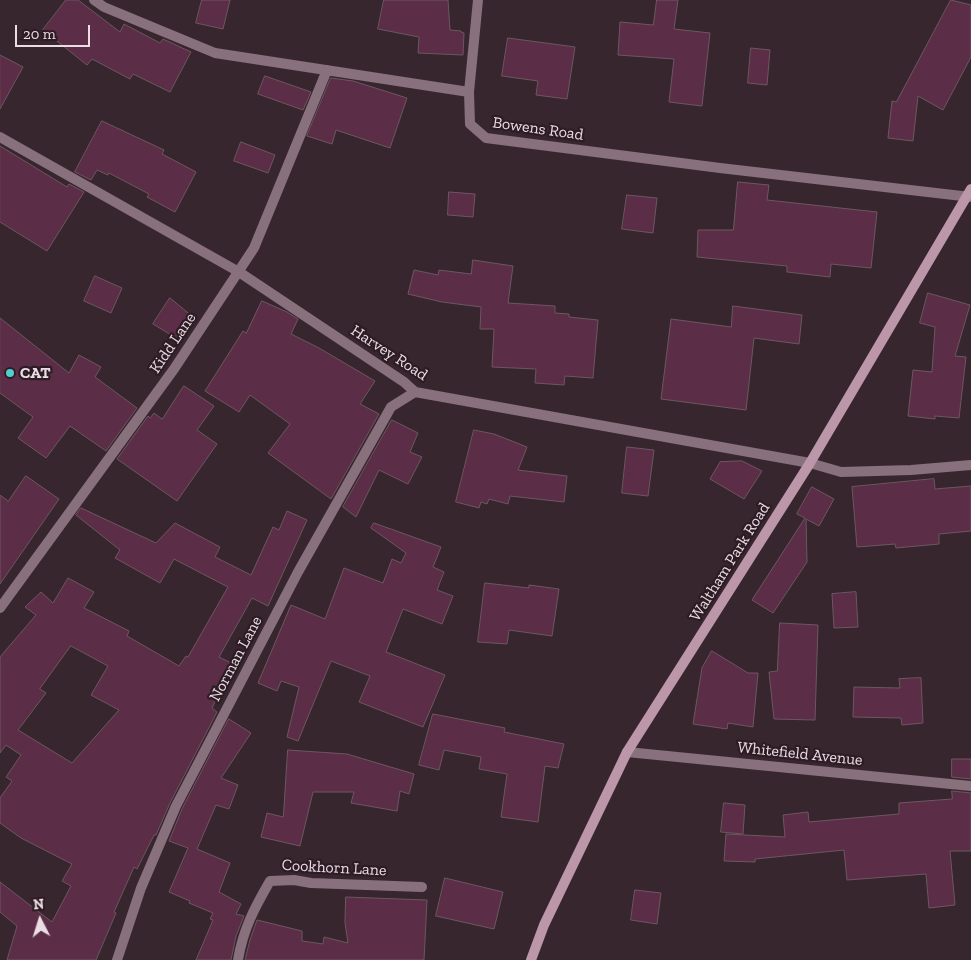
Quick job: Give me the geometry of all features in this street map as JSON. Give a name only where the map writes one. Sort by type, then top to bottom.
[{"type":"main road","name":"Waltham Park Road","points":[[532,960],[544,926],[627,752],[810,463],[969,194]]},
{"type":"street","points":[[94,0],[215,53],[469,92]]},
{"type":"street","name":"Bowens Road","points":[[478,0],[469,92],[470,124],[486,138],[969,194]]},
{"type":"street","name":"Kidd Lane","points":[[0,608],[174,369],[254,248],[326,70]]},
{"type":"street","name":"Harvey Road","points":[[0,137],[239,272],[404,382],[415,392],[810,463],[841,472],[911,470],[971,465]]},
{"type":"street","name":"Norman Lane","points":[[117,960],[140,888],[176,806],[243,676],[298,572],[391,407],[415,392]]},
{"type":"street","name":"Whitefield Avenue","points":[[627,752],[971,786]]},
{"type":"street","name":"Cookhorn Lane","points":[[238,960],[242,938],[270,880],[422,888]]},
{"type":"building","points":[[66,0],[78,0],[120,32],[124,24],[160,43],[163,39],[191,52],[170,92],[133,74],[130,79],[92,59],[87,65],[43,30]]},
{"type":"building","points":[[202,0],[230,0],[223,29],[196,23]]},
{"type":"building","points":[[384,0],[448,0],[450,30],[464,33],[463,55],[418,53],[419,37],[378,29]]},
{"type":"building","points":[[657,0],[678,0],[674,29],[710,33],[702,106],[669,102],[674,59],[618,55],[620,22],[653,25]]},
{"type":"building","points":[[951,0],[971,5],[971,57],[943,110],[918,96],[913,141],[888,138],[892,101],[896,102]]},
{"type":"building","points":[[508,38],[575,47],[567,99],[536,95],[538,81],[502,76]]},
{"type":"building","points":[[751,48],[770,50],[767,85],[748,83]]},
{"type":"building","points":[[0,55],[23,67],[0,109]]},
{"type":"building","points":[[265,76],[311,92],[303,110],[258,94]]},
{"type":"building","points":[[331,78],[353,81],[407,98],[390,148],[336,130],[332,144],[307,136]]},
{"type":"building","points":[[102,121],[164,150],[162,154],[196,172],[175,212],[147,197],[149,194],[109,173],[108,175],[97,170],[91,180],[75,172]]},
{"type":"building","points":[[241,142],[275,155],[268,173],[234,161]]},
{"type":"building","points":[[0,146],[67,187],[69,184],[84,192],[47,251],[0,222]]},
{"type":"building","points":[[738,182],[769,185],[767,200],[877,212],[871,268],[831,264],[830,277],[787,272],[787,266],[697,257],[698,230],[733,230]]},
{"type":"building","points":[[449,192],[475,194],[473,217],[448,215]]},
{"type":"building","points":[[627,195],[657,198],[653,233],[622,229]]},
{"type":"building","points":[[473,260],[513,266],[508,303],[555,306],[555,313],[569,314],[569,317],[598,320],[593,378],[565,376],[564,385],[535,383],[536,369],[492,367],[494,329],[480,329],[481,307],[442,302],[408,294],[414,270],[438,275],[439,270],[471,274]]},
{"type":"building","points":[[95,276],[122,288],[111,313],[84,301]]},
{"type":"building","points":[[928,293],[970,305],[955,356],[966,357],[959,418],[935,416],[935,419],[908,416],[913,370],[932,372],[935,327],[920,323]]},
{"type":"building","points":[[170,298],[193,317],[176,338],[153,324]]},
{"type":"building","points":[[262,301],[298,319],[291,334],[375,381],[360,404],[379,414],[331,499],[268,453],[290,424],[250,395],[239,412],[205,391],[243,331],[246,333]]},
{"type":"building","points":[[733,306],[802,315],[799,344],[754,338],[746,410],[661,399],[671,319],[731,327]]},
{"type":"building","points":[[0,318],[69,373],[79,355],[101,367],[95,377],[137,408],[106,451],[70,426],[46,458],[18,438],[33,417],[0,393]]},
{"type":"building","points":[[184,386],[214,406],[197,430],[217,444],[177,501],[117,459],[148,416],[150,418],[154,413],[162,419]]},
{"type":"building","points":[[392,420],[418,433],[410,452],[422,457],[408,484],[379,470],[356,517],[343,507]]},
{"type":"building","points":[[474,430],[494,434],[527,447],[518,470],[567,476],[564,502],[510,496],[508,504],[489,499],[487,504],[481,502],[479,508],[456,502]]},
{"type":"building","points":[[627,447],[654,450],[648,496],[622,493]]},
{"type":"building","points":[[742,461],[762,471],[744,499],[710,479],[720,462]]},
{"type":"building","points":[[26,476],[59,499],[0,584],[0,495],[8,501]]},
{"type":"building","points":[[934,479],[935,489],[971,486],[971,531],[939,534],[939,544],[896,548],[895,544],[857,547],[852,487]]},
{"type":"building","points":[[812,487],[834,499],[819,526],[806,519],[807,562],[773,613],[752,600],[805,518],[797,514]]},
{"type":"building","points":[[81,508],[156,543],[175,523],[220,547],[215,557],[251,575],[273,527],[279,530],[287,511],[307,520],[268,606],[252,598],[219,657],[233,664],[212,708],[217,712],[170,803],[156,835],[154,835],[137,869],[134,867],[96,960],[7,960],[17,926],[0,912],[0,882],[52,922],[71,886],[62,881],[72,864],[21,838],[0,823],[0,798],[12,781],[6,777],[21,755],[6,745],[0,753],[0,657],[36,615],[25,607],[41,592],[53,603],[68,578],[94,592],[84,608],[129,631],[127,636],[179,666],[186,656],[188,657],[228,587],[174,559],[160,583],[115,558],[120,550],[76,515]],"holes":[[[71,646],[108,666],[91,695],[119,710],[72,763],[18,730],[46,693],[40,689]]]},
{"type":"building","points":[[374,523],[441,547],[433,567],[444,572],[437,590],[453,596],[442,624],[403,609],[386,652],[445,675],[423,727],[359,702],[370,676],[331,661],[298,741],[287,737],[299,687],[281,681],[277,691],[258,683],[291,605],[325,619],[344,568],[383,583],[392,559],[401,563],[406,553],[371,528]]},
{"type":"building","points":[[485,583],[529,588],[529,585],[559,589],[552,636],[509,630],[507,644],[478,642]]},
{"type":"building","points":[[856,592],[858,627],[834,628],[832,594]]},
{"type":"building","points":[[780,623],[818,625],[815,720],[774,719],[769,672],[777,671]]},
{"type":"building","points":[[712,651],[748,673],[758,673],[753,727],[728,723],[727,729],[693,724],[702,668]]},
{"type":"building","points":[[921,678],[923,723],[902,725],[901,718],[853,717],[854,687],[900,688],[899,679]]},
{"type":"building","points":[[433,714],[505,728],[504,732],[564,744],[558,768],[545,766],[538,822],[501,817],[507,774],[479,769],[481,757],[444,750],[439,770],[419,765]]},
{"type":"building","points":[[229,719],[251,733],[221,778],[238,785],[229,809],[216,805],[197,849],[230,863],[219,892],[241,904],[236,914],[244,916],[236,936],[231,960],[196,960],[213,920],[210,919],[213,913],[169,892],[188,848],[169,841],[182,809]]},
{"type":"building","points":[[288,750],[347,754],[414,774],[409,794],[400,791],[397,811],[351,803],[354,792],[313,792],[300,846],[261,837],[267,813],[283,817]]},
{"type":"building","points":[[952,759],[971,759],[971,779],[952,777]]},
{"type":"building","points":[[952,791],[971,793],[971,851],[950,851],[955,905],[929,908],[926,874],[847,880],[844,850],[755,859],[755,862],[724,861],[726,834],[785,837],[783,815],[808,812],[809,822],[899,814],[899,803],[952,799]]},
{"type":"building","points":[[724,803],[745,805],[743,834],[721,832]]},
{"type":"building","points":[[445,878],[503,892],[494,929],[436,916]]},
{"type":"building","points":[[635,890],[661,893],[657,924],[631,920]]},
{"type":"building","points":[[346,897],[427,900],[424,960],[245,960],[257,920],[302,931],[302,941],[323,944],[324,937],[348,943],[345,923]]},
{"type":"place","name":"CAT","points":[[10,373]]}]
